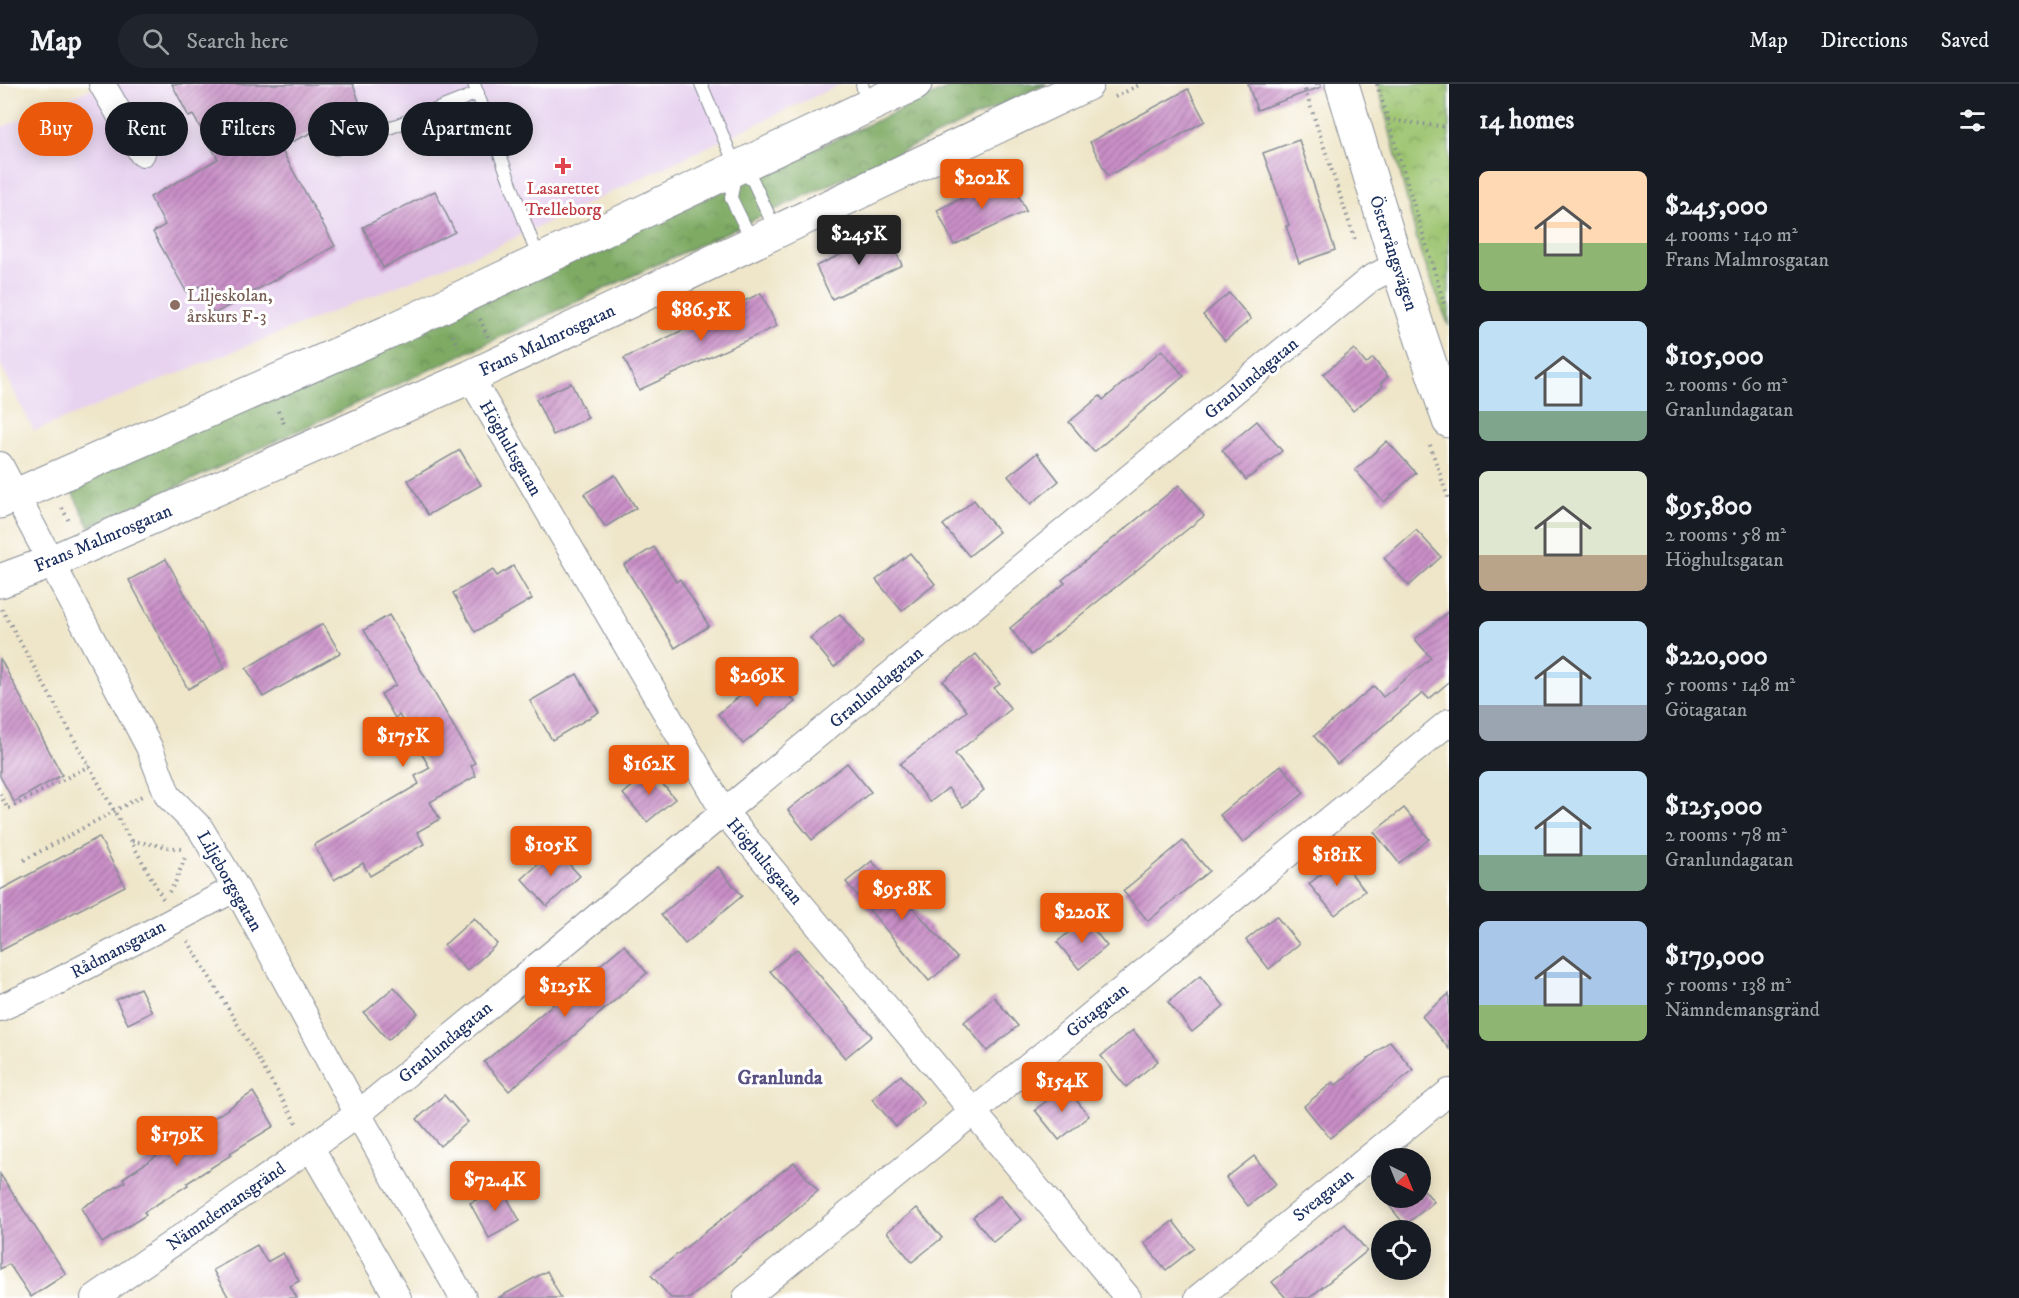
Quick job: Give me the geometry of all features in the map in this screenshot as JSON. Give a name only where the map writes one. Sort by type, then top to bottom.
[{"type":"street","points":[[102,84],[112,102]]},
{"type":"street","points":[[8,499],[539,261],[736,167],[865,95],[915,84]]},
{"type":"street","name":"Frans Malmrosgatan","points":[[0,581],[51,562],[470,377],[1088,84]]},
{"type":"street","name":"Östervångsvägen","points":[[1342,84],[1397,265],[1449,421]]},
{"type":"street","name":"Granlundagatan","points":[[358,1114],[1370,279],[1397,265]]},
{"type":"street","name":"Höghultsgatan","points":[[470,377],[724,812],[1128,1298]]},
{"type":"street","name":"Liljeborgsgatan","points":[[0,465],[8,499],[51,562],[149,747],[168,796],[200,828],[236,888],[358,1114],[463,1298]]},
{"type":"street","name":"Götagatan","points":[[746,1298],[1449,722]]},
{"type":"street","name":"Rådmansgatan","points":[[0,1008],[47,987],[169,909],[236,888]]},
{"type":"street","name":"Sveagatan","points":[[1198,1298],[1449,1092]]},
{"type":"street","name":"Nämndemansgränd","points":[[94,1298],[358,1114]]},
{"type":"street","points":[[311,1148],[398,1298]]},
{"type":"lane","points":[[701,84],[736,167],[753,181],[765,238]]},
{"type":"lane","points":[[389,126],[476,88],[539,261]]},
{"type":"lane","points":[[736,167],[731,198],[765,238]]},
{"type":"path","points":[[1377,84],[1449,318]]},
{"type":"path","points":[[1388,120],[1449,127]]},
{"type":"path","points":[[454,300],[500,362]]},
{"type":"path","points":[[454,300],[470,377]]},
{"type":"path","points":[[265,385],[298,453]]},
{"type":"path","points":[[46,482],[85,547]]},
{"type":"path","points":[[0,606],[169,909],[311,1148]]},
{"type":"path","points":[[0,794],[8,809],[89,766]]},
{"type":"path","points":[[24,860],[163,784]]},
{"type":"path","points":[[131,840],[188,850],[175,883],[169,909]]},
{"type":"shaded area","name":"Liljeskolan, årskurs F-3","points":[[102,84],[841,84],[495,247],[34,431],[0,363],[0,128],[18,120],[18,156],[93,156],[93,102],[60,102]]},
{"type":"green space","points":[[957,84],[1047,84],[90,527],[70,488]]},
{"type":"green space","points":[[1378,84],[1449,84],[1449,326],[1420,251]]},
{"type":"building","points":[[172,84],[353,84],[359,102],[308,102],[308,134],[296,140],[296,102],[200,102],[200,127],[193,115],[189,117],[188,115],[188,102],[181,102]]},
{"type":"building","points":[[1248,84],[1321,84],[1321,87],[1257,110]]},
{"type":"building","points":[[1188,89],[1205,121],[1108,176],[1090,142]]},
{"type":"building","points":[[1299,140],[1335,250],[1299,263],[1286,226],[1289,225],[1263,153]]},
{"type":"building","points":[[216,156],[285,156],[335,246],[214,314],[199,286],[187,293],[153,232],[165,225],[150,197],[218,159]]},
{"type":"building","points":[[1009,175],[1026,211],[954,245],[937,210]]},
{"type":"building","points":[[435,191],[455,232],[383,268],[363,227]]},
{"type":"building","points":[[887,233],[902,265],[832,299],[816,266]]},
{"type":"building","points":[[761,293],[777,326],[639,390],[624,358]]},
{"type":"building","points":[[1229,293],[1251,319],[1225,341],[1203,315]]},
{"type":"building","points":[[1354,349],[1366,364],[1373,358],[1388,377],[1381,383],[1383,386],[1353,411],[1323,374]]},
{"type":"building","points":[[1162,350],[1184,376],[1094,452],[1069,422],[1100,396],[1103,400]]},
{"type":"building","points":[[571,383],[588,418],[553,435],[536,399]]},
{"type":"building","points":[[1257,421],[1282,451],[1246,480],[1222,450]]},
{"type":"building","points":[[1387,441],[1416,473],[1384,502],[1355,470]]},
{"type":"building","points":[[460,450],[481,485],[428,515],[408,480]]},
{"type":"building","points":[[1037,453],[1059,481],[1031,504],[1008,476]]},
{"type":"building","points":[[615,475],[636,508],[605,527],[584,494]]},
{"type":"building","points":[[1179,485],[1204,516],[1031,655],[1010,628],[1065,583],[1062,580]]},
{"type":"building","points":[[974,500],[999,532],[969,556],[943,525]]},
{"type":"building","points":[[1416,530],[1441,557],[1409,586],[1384,558]]},
{"type":"building","points":[[654,547],[676,582],[680,579],[709,626],[675,648],[624,565]]},
{"type":"building","points":[[910,553],[935,584],[902,611],[876,580]]},
{"type":"building","points":[[166,559],[225,668],[188,689],[129,580]]},
{"type":"building","points":[[513,566],[532,599],[475,632],[453,593],[493,570],[497,576]]},
{"type":"building","points":[[1449,611],[1449,682],[1429,699],[1423,693],[1337,764],[1314,736],[1374,686],[1383,697],[1431,658],[1415,639]]},
{"type":"building","points":[[840,614],[863,643],[834,667],[810,638]]},
{"type":"building","points":[[389,615],[475,763],[471,766],[476,776],[430,802],[440,819],[417,832],[424,844],[370,876],[363,863],[334,880],[314,845],[419,784],[415,776],[430,768],[399,715],[395,718],[381,694],[396,685],[364,630]]},
{"type":"building","points":[[323,624],[340,653],[263,697],[246,668]]},
{"type":"building","points":[[976,654],[1000,684],[994,688],[1011,709],[955,754],[984,790],[963,807],[948,788],[930,802],[900,764],[967,711],[943,681]]},
{"type":"building","points":[[0,658],[62,775],[14,802],[0,776]]},
{"type":"building","points":[[770,671],[795,702],[743,744],[718,714]]},
{"type":"building","points":[[577,674],[599,712],[552,740],[530,701]]},
{"type":"building","points":[[847,763],[871,792],[812,840],[788,810]]},
{"type":"building","points":[[1281,765],[1304,793],[1243,843],[1220,815]]},
{"type":"building","points":[[651,770],[675,799],[647,822],[623,794]]},
{"type":"building","points":[[1404,808],[1429,839],[1399,863],[1374,832]]},
{"type":"building","points":[[99,837],[125,886],[0,951],[0,890]]},
{"type":"building","points":[[1183,841],[1209,871],[1148,921],[1123,891]]},
{"type":"building","points":[[555,849],[580,876],[547,906],[522,879]]},
{"type":"building","points":[[1340,859],[1365,891],[1335,915],[1309,884]]},
{"type":"building","points":[[872,861],[957,958],[929,981],[846,882]]},
{"type":"building","points":[[718,867],[742,896],[685,944],[661,915]]},
{"type":"building","points":[[1276,916],[1299,944],[1269,969],[1246,940]]},
{"type":"building","points":[[474,918],[497,944],[467,971],[444,945]]},
{"type":"building","points":[[1085,919],[1107,946],[1079,969],[1057,942]]},
{"type":"building","points":[[624,945],[647,973],[509,1091],[484,1062]]},
{"type":"building","points":[[797,949],[872,1036],[845,1058],[770,971]]},
{"type":"building","points":[[1200,976],[1224,1006],[1192,1032],[1168,1002]]},
{"type":"building","points":[[394,987],[418,1013],[388,1040],[364,1013]]},
{"type":"building","points":[[140,988],[152,1012],[128,1024],[116,1000]]},
{"type":"building","points":[[1449,994],[1449,1049],[1422,1016]]},
{"type":"building","points":[[994,997],[1018,1026],[987,1051],[964,1022]]},
{"type":"building","points":[[1133,1030],[1158,1061],[1126,1087],[1101,1056]]},
{"type":"building","points":[[1390,1041],[1413,1070],[1330,1138],[1304,1106],[1333,1082],[1336,1085]]},
{"type":"building","points":[[901,1075],[924,1103],[896,1127],[872,1099]]},
{"type":"building","points":[[1065,1086],[1089,1116],[1059,1140],[1035,1110]]},
{"type":"building","points":[[253,1092],[274,1126],[230,1153],[231,1155],[187,1183],[188,1185],[144,1212],[146,1215],[102,1243],[81,1208],[125,1182],[123,1178]]},
{"type":"building","points":[[444,1095],[468,1122],[440,1146],[417,1119]]},
{"type":"building","points":[[1254,1156],[1276,1184],[1248,1206],[1226,1178]]},
{"type":"building","points":[[794,1162],[818,1191],[690,1298],[671,1298],[651,1275]]},
{"type":"building","points":[[0,1174],[66,1274],[31,1297],[9,1264],[0,1269]]},
{"type":"building","points":[[501,1187],[520,1221],[489,1238],[470,1203]]},
{"type":"building","points":[[1000,1195],[1021,1220],[993,1242],[973,1217]]},
{"type":"building","points":[[917,1208],[942,1238],[912,1262],[887,1232]]},
{"type":"building","points":[[1391,1208],[1426,1208],[1411,1220],[1401,1220]]},
{"type":"building","points":[[1173,1221],[1194,1248],[1166,1270],[1144,1243]]},
{"type":"building","points":[[1345,1224],[1367,1251],[1309,1298],[1286,1298],[1272,1282]]},
{"type":"building","points":[[257,1245],[267,1262],[283,1253],[299,1281],[290,1286],[297,1298],[229,1298],[213,1270]]},
{"type":"building","points":[[547,1271],[561,1298],[498,1298]]},
{"type":"place","name":"Lasarettet Trelleborg","points":[[563,166]]},
{"type":"place","name":"Liljeskolan, årskurs F-3","points":[[175,305]]},
{"type":"district","name":"Granlunda","points":[[780,1077]]}]
